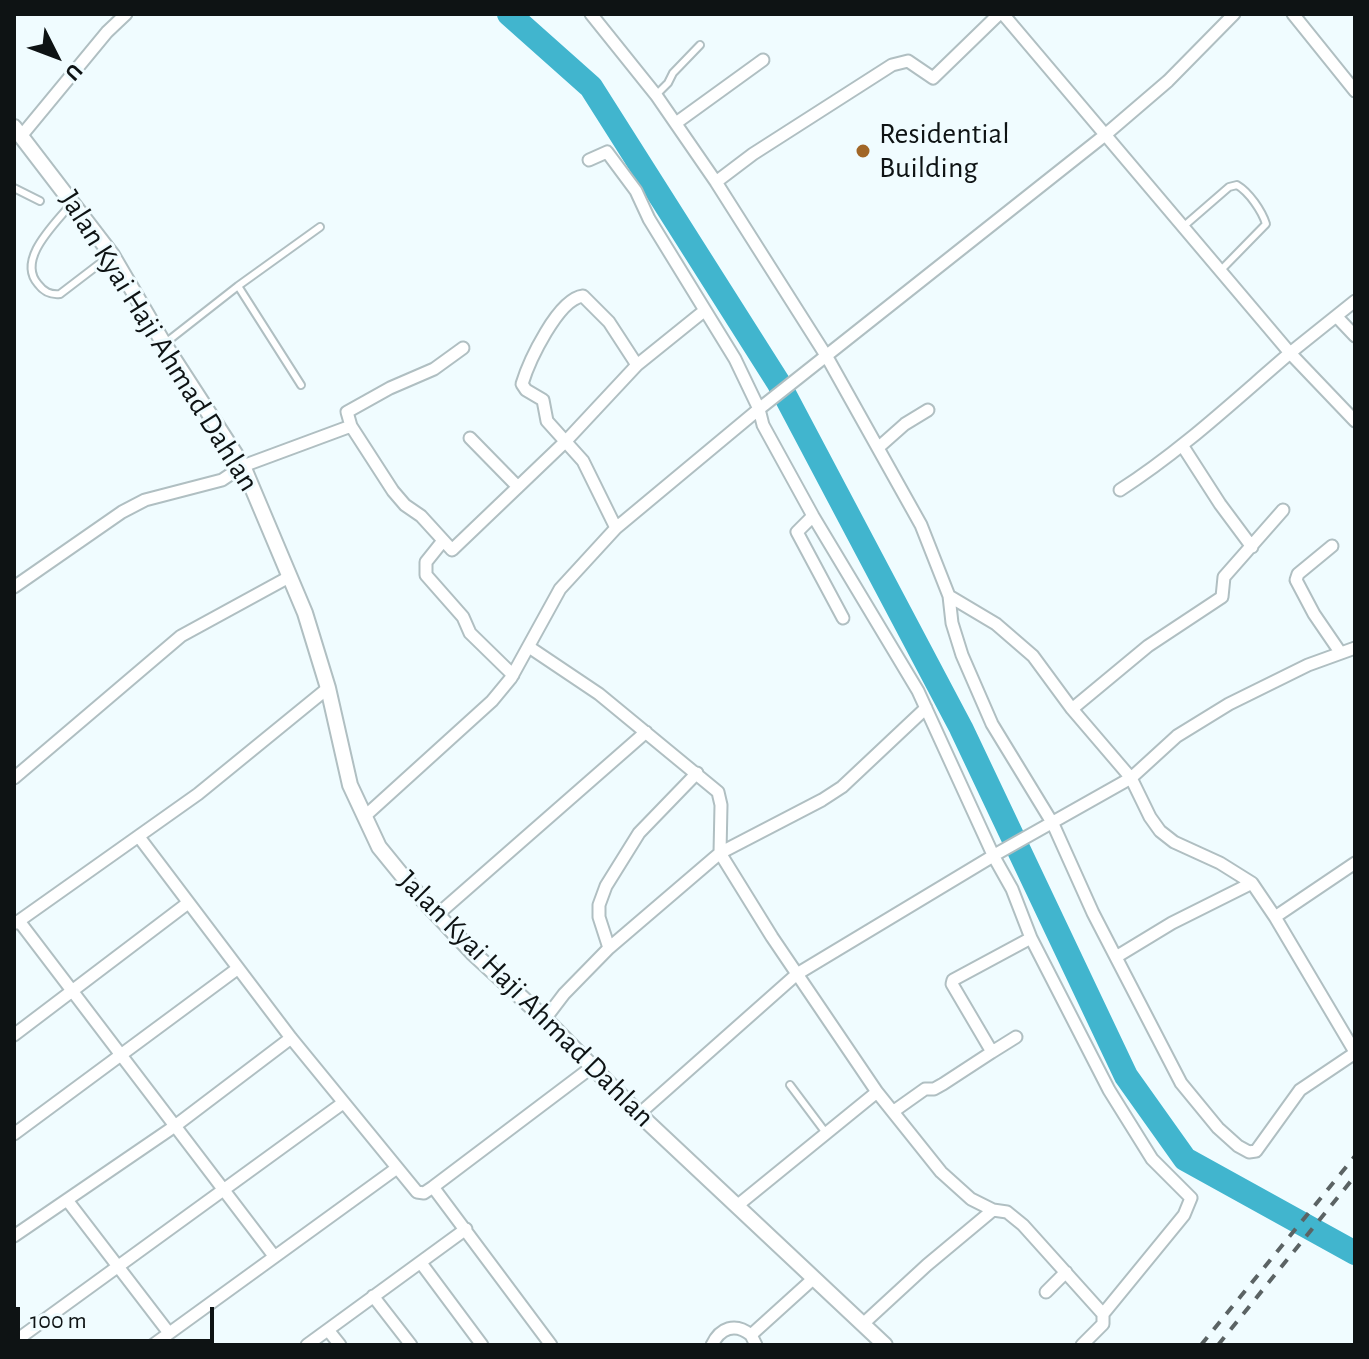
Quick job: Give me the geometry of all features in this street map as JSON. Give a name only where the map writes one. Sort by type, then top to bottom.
[{"type":"street","points":[[18,131],[126,14]]},
{"type":"street","points":[[591,14],[676,123],[827,357],[921,525],[949,596],[952,623],[962,655],[992,724],[1053,824],[1093,913],[1181,1083],[1218,1128],[1238,1146],[1249,1152],[1256,1151],[1300,1090],[1355,1052],[1252,883],[1220,863],[1174,842],[1160,831],[1131,778],[1025,648],[996,624],[949,596]]},
{"type":"street","points":[[716,182],[753,154],[898,62],[912,63],[933,78],[1001,14],[1290,353],[1355,421]]},
{"type":"street","points":[[364,817],[492,701],[513,675],[560,589],[616,528],[1105,135],[1168,81],[1234,14]]},
{"type":"street","points":[[1293,14],[1355,91]]},
{"type":"street","points":[[676,123],[763,60]]},
{"type":"street","name":"Jalan Kyai Haji Ahmad Dahlan","points":[[18,131],[112,255],[164,344],[243,466],[305,613],[328,688],[350,785],[379,847],[473,953],[885,1345]]},
{"type":"street","points":[[589,160],[603,152],[609,154],[636,191],[649,219],[763,407],[763,425],[926,708],[1012,889],[1031,938],[1109,1090],[1143,1148],[1191,1198],[1184,1215],[1103,1314],[1103,1324],[1082,1345]]},
{"type":"street","points":[[616,528],[583,461],[545,418],[543,400],[522,384],[539,345],[569,303],[583,296],[609,322],[637,365]]},
{"type":"street","points":[[1120,490],[1182,445],[1355,301]]},
{"type":"street","points":[[463,348],[434,369],[350,409],[347,416],[393,491],[405,505],[421,516],[449,549],[454,550],[566,441],[637,365],[704,311]]},
{"type":"street","points":[[1337,317],[1355,336]]},
{"type":"street","points":[[879,447],[905,424],[928,410]]},
{"type":"street","points":[[14,587],[122,512],[145,500],[222,480],[243,466],[351,426]]},
{"type":"street","points":[[470,438],[518,487]]},
{"type":"street","points":[[1182,445],[1252,547]]},
{"type":"street","points":[[1072,709],[1148,646],[1222,597],[1224,577],[1283,510]]},
{"type":"street","points":[[813,516],[797,532],[843,618]]},
{"type":"street","points":[[442,542],[426,562],[426,575],[463,617],[470,633],[513,675]]},
{"type":"street","points":[[1332,546],[1298,574],[1296,580],[1340,652]]},
{"type":"street","points":[[14,778],[181,636],[289,577]]},
{"type":"street","points":[[529,647],[599,694],[711,784],[721,797],[720,853],[877,1092],[941,1172],[971,1199],[993,1210],[1007,1212],[1023,1225],[1103,1314]]},
{"type":"street","points":[[639,1114],[797,974],[1131,778],[1177,736],[1216,712],[1308,665],[1355,648]]},
{"type":"street","points":[[274,1256],[16,922],[198,794],[328,688]]},
{"type":"street","points":[[545,1019],[564,994],[609,948],[720,853],[842,787],[926,708]]},
{"type":"street","points":[[437,915],[646,732]]},
{"type":"street","points":[[609,948],[599,917],[599,905],[606,886],[639,833],[697,773]]},
{"type":"street","points":[[139,837],[291,1038],[417,1192],[424,1193],[433,1187],[592,1067]]},
{"type":"street","points":[[1275,917],[1355,863]]},
{"type":"street","points":[[1116,957],[1172,923],[1252,883]]},
{"type":"street","points":[[14,1035],[188,903]]},
{"type":"street","points":[[992,1052],[952,984],[953,980],[1031,938]]},
{"type":"street","points":[[14,1134],[237,969]]},
{"type":"street","points":[[894,1111],[925,1089],[934,1089],[943,1084],[1016,1037]]},
{"type":"street","points":[[14,1236],[175,1126],[291,1038]]},
{"type":"street","points":[[738,1205],[877,1092]]},
{"type":"street","points":[[14,1342],[343,1103]]},
{"type":"street","points":[[153,1345],[397,1168]]},
{"type":"street","points":[[433,1187],[551,1345]]},
{"type":"street","points":[[67,1200],[169,1333]]},
{"type":"street","points":[[864,1323],[993,1210]]},
{"type":"street","points":[[307,1345],[466,1229]]},
{"type":"street","points":[[421,1263],[482,1345]]},
{"type":"street","points":[[1046,1292],[1066,1272]]},
{"type":"street","points":[[712,1345],[717,1335],[735,1327],[754,1340],[814,1278]]},
{"type":"street","points":[[373,1296],[411,1345]]},
{"type":"street","points":[[328,1330],[340,1345]]},
{"type":"lane","points":[[656,95],[700,45]]},
{"type":"lane","points":[[1184,226],[1229,187],[1237,185],[1243,189],[1266,224],[1221,270]]},
{"type":"lane","points":[[14,188],[40,201]]},
{"type":"lane","points":[[73,201],[34,254],[34,280],[46,292],[60,294],[112,255]]},
{"type":"lane","points":[[164,344],[320,227]]},
{"type":"lane","points":[[238,286],[301,385]]},
{"type":"lane","points":[[790,1085],[826,1133]]},
{"type":"waterway","points":[[509,14],[591,87],[778,382],[961,728],[1126,1076],[1185,1159],[1355,1253]]},
{"type":"railway","points":[[1201,1345],[1355,1156]]},
{"type":"railway","points":[[1218,1345],[1355,1176]]},
{"type":"place","name":"Residential Building","points":[[863,151]]}]
